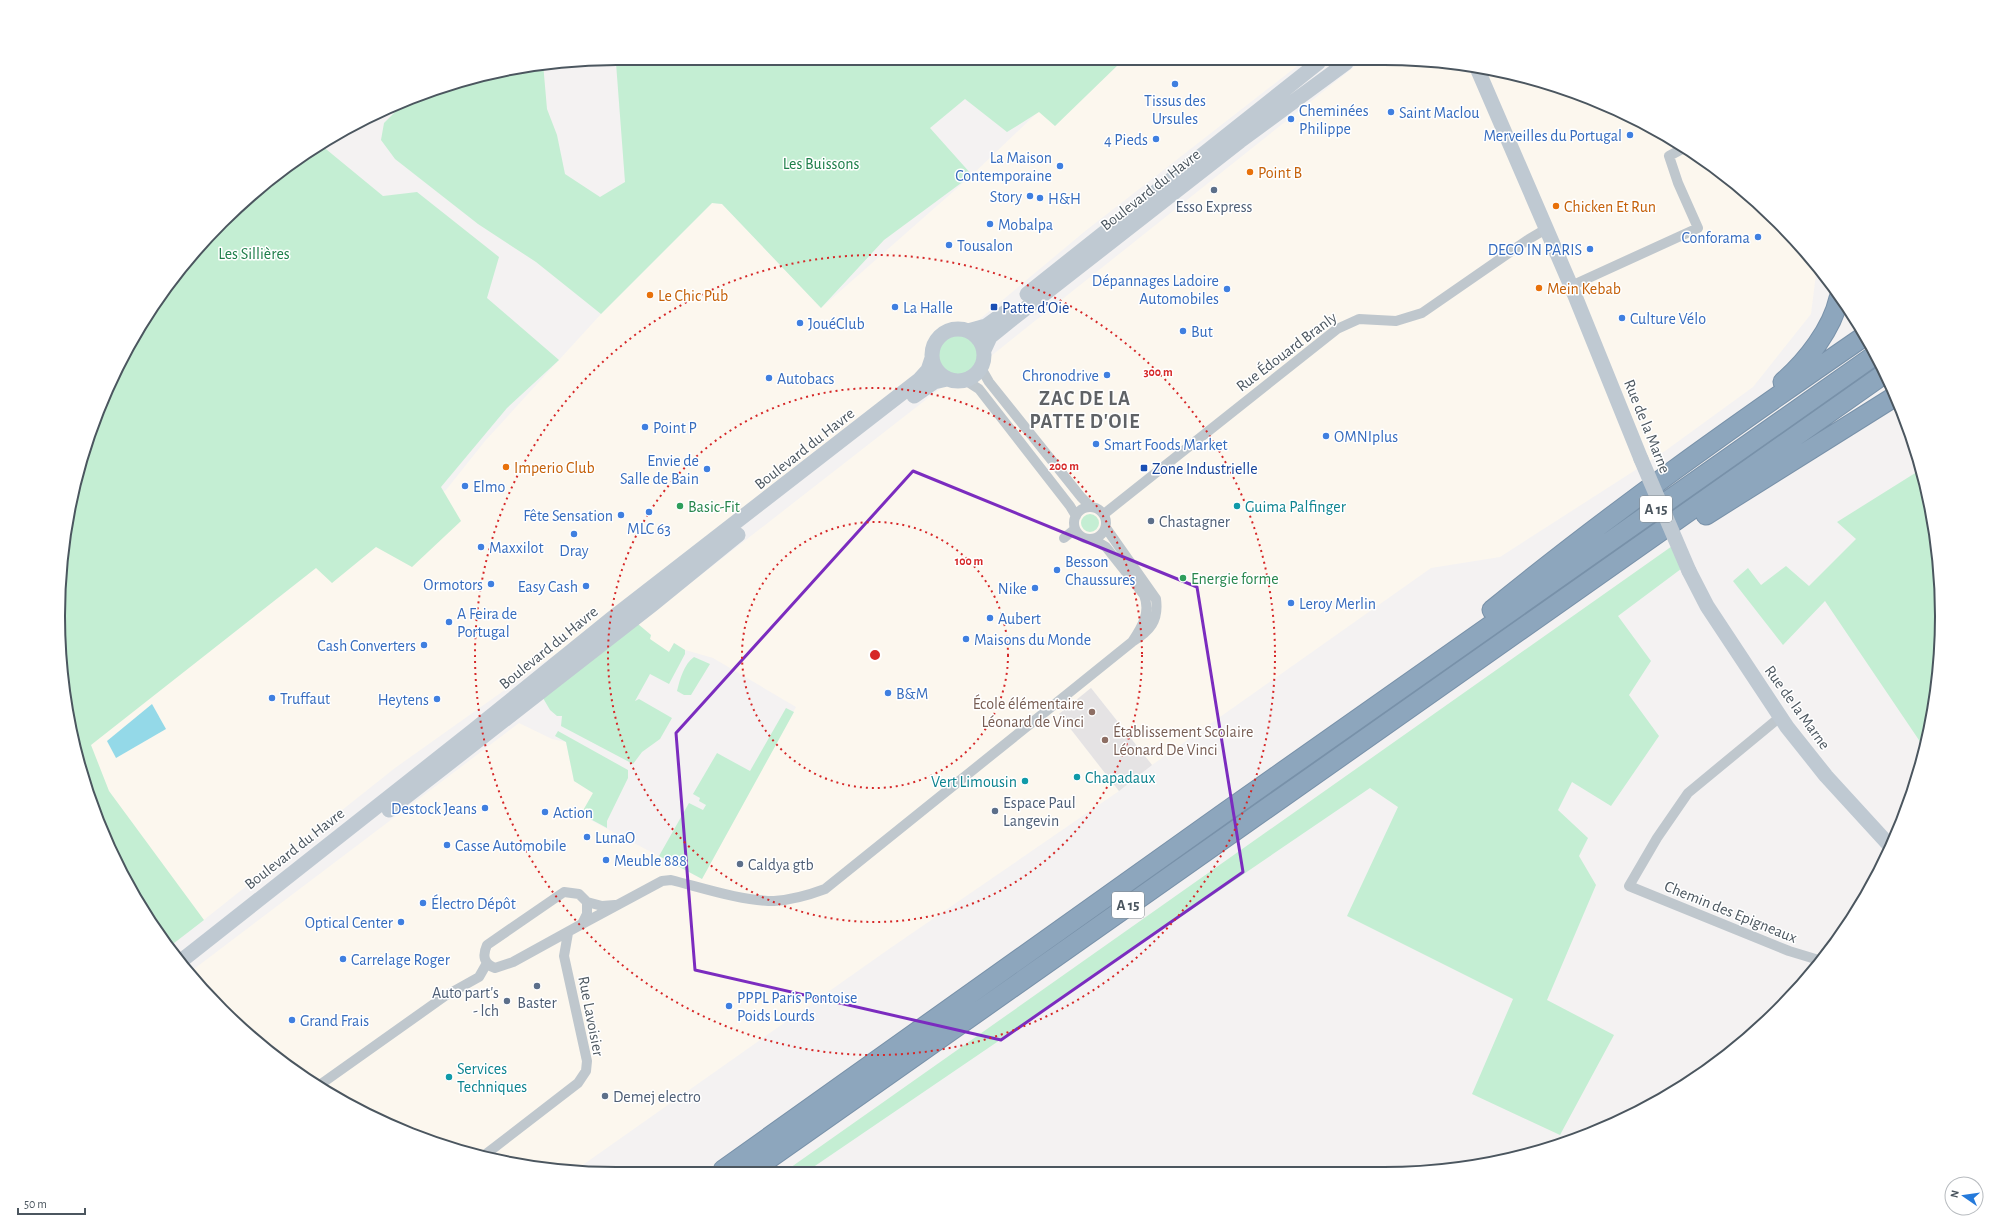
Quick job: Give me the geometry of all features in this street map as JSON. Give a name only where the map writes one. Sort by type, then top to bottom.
[{"type":"highway","points":[[1726,431],[1797,370],[1823,334],[1837,304]]},
{"type":"highway","points":[[1437,662],[1440,652],[1558,556],[1726,431],[1860,339]]},
{"type":"highway","name":"A 15","points":[[728,1167],[1437,662],[1870,358]]},
{"type":"highway","name":"A 15","points":[[758,1167],[1152,888],[1612,568],[1880,377]]},
{"type":"highway","points":[[1612,568],[1654,547],[1891,400]]},
{"type":"main road","name":"Boulevard du Havre","points":[[185,958],[474,730],[611,619],[919,380],[928,370],[935,344],[942,335],[955,329],[968,331],[982,328],[992,322],[1315,65]]},
{"type":"main road","name":"Boulevard du Havre","points":[[981,368],[984,361],[984,350],[990,337],[1240,141],[1343,65]]},
{"type":"main road","name":"Rue de la Marne","points":[[1480,74],[1571,286],[1641,459],[1689,571],[1707,606],[1780,717],[1826,776],[1886,843]]},
{"type":"main road","points":[[968,331],[978,338],[984,350]]},
{"type":"main road","points":[[932,358],[937,370],[947,379]]},
{"type":"main road","points":[[965,380],[976,374],[981,368]]},
{"type":"main road","name":"Boulevard du Havre","points":[[191,966],[658,600],[920,391],[934,382],[947,379],[956,381],[965,380]]},
{"type":"street","points":[[1571,286],[1698,228],[1678,183],[1669,156],[1679,151]]},
{"type":"street","name":"Rue Édouard Branly","points":[[1104,514],[1337,329],[1358,319],[1396,321],[1422,314],[1529,239],[1546,229]]},
{"type":"street","points":[[617,905],[602,906],[587,902],[579,894],[564,892],[487,945],[484,955],[487,963],[495,968],[513,962],[662,881],[671,880],[764,901],[798,898],[825,889],[1132,642],[1147,633],[1151,627],[1157,608],[1154,593],[1106,528],[1104,514],[1096,508],[1091,507],[1080,497],[989,382],[981,368]]},
{"type":"street","points":[[965,380],[979,389],[1070,506],[1076,516],[1075,529],[1080,536],[1093,539],[1106,547],[1144,595],[1147,603],[1142,627],[1132,642]]},
{"type":"street","points":[[1076,516],[1082,509],[1091,507]]},
{"type":"street","points":[[1093,539],[1101,535],[1106,528]]},
{"type":"street","points":[[1064,538],[1075,529]]},
{"type":"street","name":"Chemin des Epigneaux","points":[[1780,717],[1688,793],[1657,838],[1629,886],[1782,948],[1815,959]]},
{"type":"street","points":[[582,924],[587,914],[587,902]]},
{"type":"street","name":"Rue Lavoisier","points":[[489,1152],[578,1083],[586,1072],[587,1061],[564,956],[568,933]]},
{"type":"street","points":[[323,1082],[445,996],[479,977],[487,963]]},
{"type":"highlighted area","points":[[913,471],[1197,587],[1243,872],[1001,1040],[695,970],[676,733]]},
{"type":"shaded area","points":[[1118,65],[1298,65],[1084,232],[974,324],[946,324],[930,338],[927,361],[919,374],[571,643],[395,768],[200,923],[109,791],[90,745],[316,568],[446,490],[485,441],[601,314],[712,203],[722,204],[821,308],[972,175],[1039,111],[1055,126]]},
{"type":"shaded area","points":[[1356,65],[1420,66],[1491,76],[1527,84],[1561,94],[1628,122],[1660,139],[1719,179],[1774,226],[1816,275],[1811,314],[1753,387],[1665,451],[1500,557],[1431,568],[1152,765],[1091,688],[1059,714],[1119,791],[889,949],[581,1166],[544,1162],[473,1148],[439,1138],[372,1110],[340,1093],[281,1053],[226,1006],[194,969],[519,723],[552,739],[566,742],[574,781],[593,793],[581,815],[702,879],[796,707],[713,658],[685,650],[674,643],[669,652],[649,639],[651,635],[638,624],[946,384],[963,386],[976,381],[988,367],[991,356]]},
{"type":"shaded area","name":"Établissement Scolaire Léonard De Vinci","points":[[1091,688],[1152,765],[1119,791],[1059,714]]},
{"type":"green space","name":"Les Buissons","points":[[616,65],[1118,65],[1055,126],[1039,112],[1007,132],[965,99],[930,128],[972,175],[884,240],[821,308],[722,204],[712,203],[601,314],[536,262],[478,224],[395,159],[381,140],[384,123],[396,111],[439,94],[473,84],[544,70],[547,109],[557,135],[565,174],[600,197],[625,182]]},
{"type":"green space","name":"Les Sillières","points":[[325,148],[383,196],[417,192],[499,257],[487,298],[559,360],[507,408],[441,487],[461,521],[412,567],[376,547],[332,583],[316,568],[91,745],[109,791],[204,920],[174,943],[139,892],[122,860],[94,793],[84,759],[76,723],[66,652],[66,580],[70,544],[84,473],[94,439],[122,372],[139,340],[158,310],[179,281],[226,226],[281,179]]},
{"type":"green space","points":[[962,335],[969,338],[975,344],[978,355],[977,363],[969,372],[962,375],[954,375],[947,372],[939,363],[938,351],[941,344],[950,336]]},
{"type":"green space","points":[[1916,473],[1930,544],[1934,580],[1935,616],[1934,652],[1930,688],[1920,741],[1825,601],[1783,645],[1733,581],[1748,568],[1761,585],[1786,566],[1809,586],[1856,539],[1837,522]]},
{"type":"green space","points":[[1090,514],[1096,517],[1099,523],[1096,529],[1090,532],[1084,529],[1081,523],[1084,517]]},
{"type":"green space","points":[[1675,544],[1685,566],[1618,616],[1651,661],[1629,695],[1659,736],[1611,806],[1572,782],[1558,810],[1588,838],[1579,856],[1596,885],[1547,1000],[1614,1035],[1560,1135],[1472,1094],[1513,999],[1347,916],[1398,807],[1370,788],[813,1167],[791,1167]]},
{"type":"green space","points":[[638,624],[651,635],[650,639],[669,652],[674,643],[685,650],[685,654],[669,684],[650,674],[635,701],[639,699],[672,718],[660,739],[642,752],[633,764],[561,726],[562,716],[557,716],[550,710],[543,698]]},
{"type":"green space","points":[[694,657],[710,664],[691,695],[684,695],[677,691],[678,686],[685,668]]},
{"type":"green space","points":[[786,708],[794,712],[702,879],[659,856],[689,803],[703,810],[706,805],[699,801],[700,798],[693,794],[717,753],[750,771]]},
{"type":"green space","points":[[558,731],[628,770],[628,778],[607,821],[607,828],[581,814],[593,793],[574,781],[566,742],[555,736]]},
{"type":"water","points":[[152,704],[166,729],[116,758],[107,741]]},
{"type":"place","name":"Tissus des Ursules","points":[[1175,84]]},
{"type":"place","name":"Saint Maclou","points":[[1391,112]]},
{"type":"place","name":"Cheminées Philippe","points":[[1291,119]]},
{"type":"place","name":"Merveilles du Portugal","points":[[1630,135]]},
{"type":"place","name":"4 Pieds","points":[[1156,139]]},
{"type":"place","name":"La Maison Contemporaine","points":[[1060,166]]},
{"type":"place","name":"Point B","points":[[1250,172]]},
{"type":"place","name":"Esso Express","points":[[1214,190]]},
{"type":"place","name":"Story","points":[[1030,196]]},
{"type":"place","name":"H&H","points":[[1040,198]]},
{"type":"place","name":"Chicken Et Run","points":[[1556,206]]},
{"type":"place","name":"Mobalpa","points":[[990,224]]},
{"type":"place","name":"Conforama","points":[[1758,237]]},
{"type":"place","name":"Tousalon","points":[[949,245]]},
{"type":"place","name":"DECO IN PARIS","points":[[1590,249]]},
{"type":"place","name":"Mein Kebab","points":[[1539,288]]},
{"type":"place","name":"Dépannages Ladoire Automobiles","points":[[1227,289]]},
{"type":"place","name":"Le Chic Pub","points":[[650,295]]},
{"type":"place","name":"La Halle","points":[[895,307]]},
{"type":"place","name":"Patte d'Oie","points":[[994,307]]},
{"type":"place","name":"Culture Vélo","points":[[1622,318]]},
{"type":"place","name":"JouéClub","points":[[800,323]]},
{"type":"place","name":"But","points":[[1183,331]]},
{"type":"place","name":"Chronodrive","points":[[1107,375]]},
{"type":"place","name":"Autobacs","points":[[769,378]]},
{"type":"place","name":"Point P","points":[[645,427]]},
{"type":"place","name":"OMNIplus","points":[[1326,436]]},
{"type":"place","name":"Smart Foods Market","points":[[1096,444]]},
{"type":"place","name":"Imperio Club","points":[[506,467]]},
{"type":"place","name":"Zone Industrielle","points":[[1144,468]]},
{"type":"place","name":"Envie de Salle de Bain","points":[[707,469]]},
{"type":"place","name":"Elmo","points":[[465,486]]},
{"type":"place","name":"Basic-Fit","points":[[680,506]]},
{"type":"place","name":"Guima Palfinger","points":[[1237,506]]},
{"type":"place","name":"MLC 63","points":[[649,512]]},
{"type":"place","name":"Fête Sensation","points":[[621,515]]},
{"type":"place","name":"Chastagner","points":[[1151,521]]},
{"type":"place","name":"Dray","points":[[574,534]]},
{"type":"place","name":"Maxxilot","points":[[481,547]]},
{"type":"place","name":"Besson Chaussures","points":[[1057,570]]},
{"type":"place","name":"Energie forme","points":[[1183,578]]},
{"type":"place","name":"Ormotors","points":[[491,584]]},
{"type":"place","name":"Easy Cash","points":[[586,586]]},
{"type":"place","name":"Nike","points":[[1035,588]]},
{"type":"place","name":"Leroy Merlin","points":[[1291,603]]},
{"type":"place","name":"Aubert","points":[[990,618]]},
{"type":"place","name":"A Feira de Portugal","points":[[449,622]]},
{"type":"place","name":"Maisons du Monde","points":[[966,639]]},
{"type":"place","name":"Cash Converters","points":[[424,645]]},
{"type":"place","name":"B&M","points":[[888,693]]},
{"type":"place","name":"Truffaut","points":[[272,698]]},
{"type":"place","name":"Heytens","points":[[437,699]]},
{"type":"place","name":"École élémentaire Léonard de Vinci","points":[[1092,712]]},
{"type":"place","name":"Établissement Scolaire Léonard De Vinci","points":[[1105,740]]},
{"type":"place","name":"Chapadaux","points":[[1077,777]]},
{"type":"place","name":"Vert Limousin","points":[[1025,781]]},
{"type":"place","name":"Destock Jeans","points":[[485,808]]},
{"type":"place","name":"Espace Paul Langevin","points":[[995,811]]},
{"type":"place","name":"Action","points":[[545,812]]},
{"type":"place","name":"LunaO","points":[[587,837]]},
{"type":"place","name":"Casse Automobile","points":[[447,845]]},
{"type":"place","name":"Meuble 888","points":[[606,860]]},
{"type":"place","name":"Caldya gtb","points":[[740,864]]},
{"type":"place","name":"Électro Dépôt","points":[[423,903]]},
{"type":"place","name":"Optical Center","points":[[401,922]]},
{"type":"place","name":"Carrelage Roger","points":[[343,959]]},
{"type":"place","name":"Baster","points":[[537,986]]},
{"type":"place","name":"Auto part's - lch","points":[[507,1001]]},
{"type":"place","name":"PPPL Paris Pontoise Poids Lourds","points":[[729,1006]]},
{"type":"place","name":"Grand Frais","points":[[292,1020]]},
{"type":"place","name":"Services Techniques","points":[[449,1077]]},
{"type":"place","name":"Demej electro","points":[[605,1096]]},
{"type":"district","name":"ZAC DE LA PATTE D'OIE","points":[[1085,410]]}]
